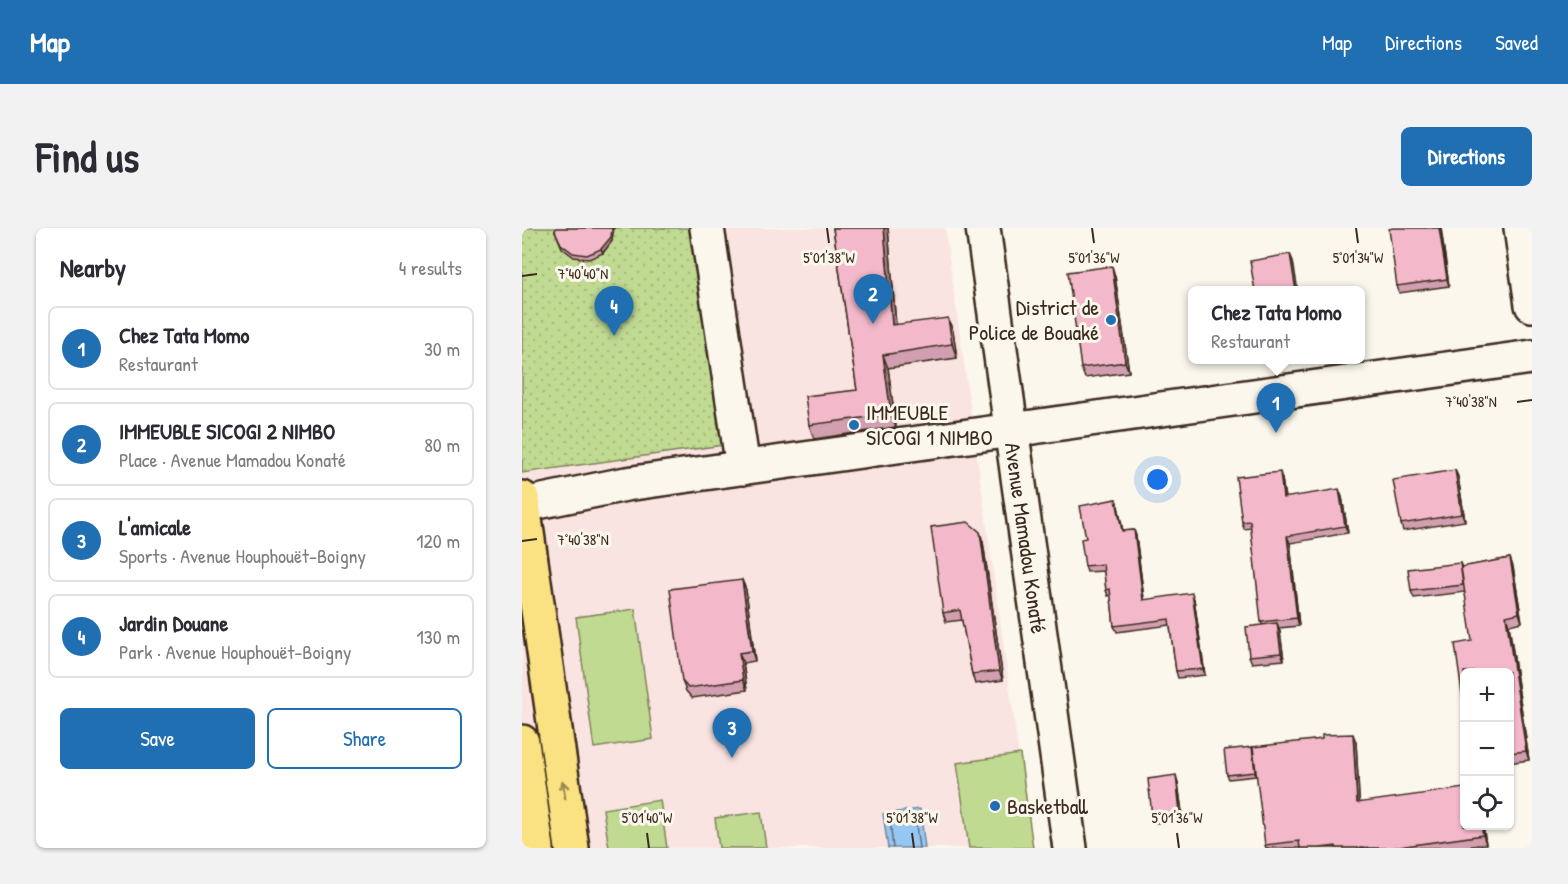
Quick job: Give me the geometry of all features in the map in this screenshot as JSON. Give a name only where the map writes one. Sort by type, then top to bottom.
[{"type":"highway","points":[[522,501],[572,848]]},
{"type":"highway","points":[[522,742],[537,848]]},
{"type":"street","points":[[707,228],[743,468]]},
{"type":"street","name":"Avenue Mamadou Konaté","points":[[983,228],[1070,848]]},
{"type":"street","points":[[1521,228],[1532,305]]},
{"type":"street","points":[[522,501],[626,484],[1532,357]]},
{"type":"shaded area","points":[[522,228],[945,228],[1032,848],[522,848]]},
{"type":"green space","points":[[522,228],[691,228],[723,445],[522,473]]},
{"type":"green space","points":[[635,609],[653,739],[594,748],[576,617]]},
{"type":"green space","name":"Basketball","points":[[1020,754],[1033,848],[969,848],[957,763]]},
{"type":"green space","points":[[660,800],[667,848],[609,848],[603,809]]},
{"type":"green space","points":[[761,812],[766,848],[719,848],[715,818]]},
{"type":"water","points":[[920,809],[925,848],[888,848],[883,814]]},
{"type":"building","points":[[556,228],[612,228],[611,237],[601,249],[587,255],[573,253],[561,244],[555,231]]},
{"type":"building","points":[[833,228],[884,228],[892,325],[948,318],[952,344],[883,355],[891,414],[809,425],[805,396],[857,390]]},
{"type":"building","points":[[1439,228],[1447,279],[1397,286],[1389,229]]},
{"type":"building","points":[[1290,254],[1295,286],[1254,286],[1250,261]]},
{"type":"building","points":[[1112,266],[1125,362],[1081,368],[1068,272]]},
{"type":"building","points":[[1455,470],[1462,514],[1401,524],[1393,480]]},
{"type":"building","points":[[1280,472],[1283,498],[1339,489],[1345,526],[1287,536],[1297,618],[1261,622],[1250,521],[1242,522],[1236,477]]},
{"type":"building","points":[[1116,499],[1122,531],[1134,530],[1143,600],[1192,593],[1203,669],[1176,671],[1169,619],[1114,626],[1110,589],[1106,590],[1103,564],[1085,566],[1081,539],[1086,538],[1080,506]]},
{"type":"building","points":[[968,522],[980,532],[999,671],[972,674],[960,610],[943,613],[931,527]]},
{"type":"building","points":[[1510,558],[1519,613],[1506,616],[1514,668],[1460,668],[1460,680],[1455,644],[1472,641],[1461,567]]},
{"type":"building","points":[[1460,563],[1463,585],[1411,591],[1408,569]]},
{"type":"building","points":[[742,580],[752,651],[739,653],[743,680],[688,688],[682,681],[670,589]]},
{"type":"building","points":[[1277,623],[1281,653],[1249,656],[1246,627]]},
{"type":"building","points":[[1514,670],[1526,751],[1514,752]]},
{"type":"building","points":[[1353,734],[1357,803],[1460,789],[1460,830],[1482,830],[1483,835],[1391,848],[1336,848],[1336,846],[1300,848],[1299,841],[1265,845],[1253,747],[1322,739],[1322,735]]},
{"type":"building","points":[[1252,747],[1255,772],[1227,775],[1224,750]]},
{"type":"building","points":[[1176,775],[1180,812],[1152,816],[1148,779]]},
{"type":"place","name":"District de Police de Bouaké","points":[[1111,320]]},
{"type":"place","name":"IMMEUBLE SICOGI 2 NIMBO","points":[[873,324]]},
{"type":"place","name":"Jardin Douane","points":[[614,336]]},
{"type":"place","name":"IMMEUBLE SICOGI 1 NIMBO","points":[[854,425]]},
{"type":"place","name":"Chez Tata Momo","points":[[1276,433]]},
{"type":"place","name":"L'amicale","points":[[732,758]]},
{"type":"place","name":"Basketball","points":[[995,806]]}]
